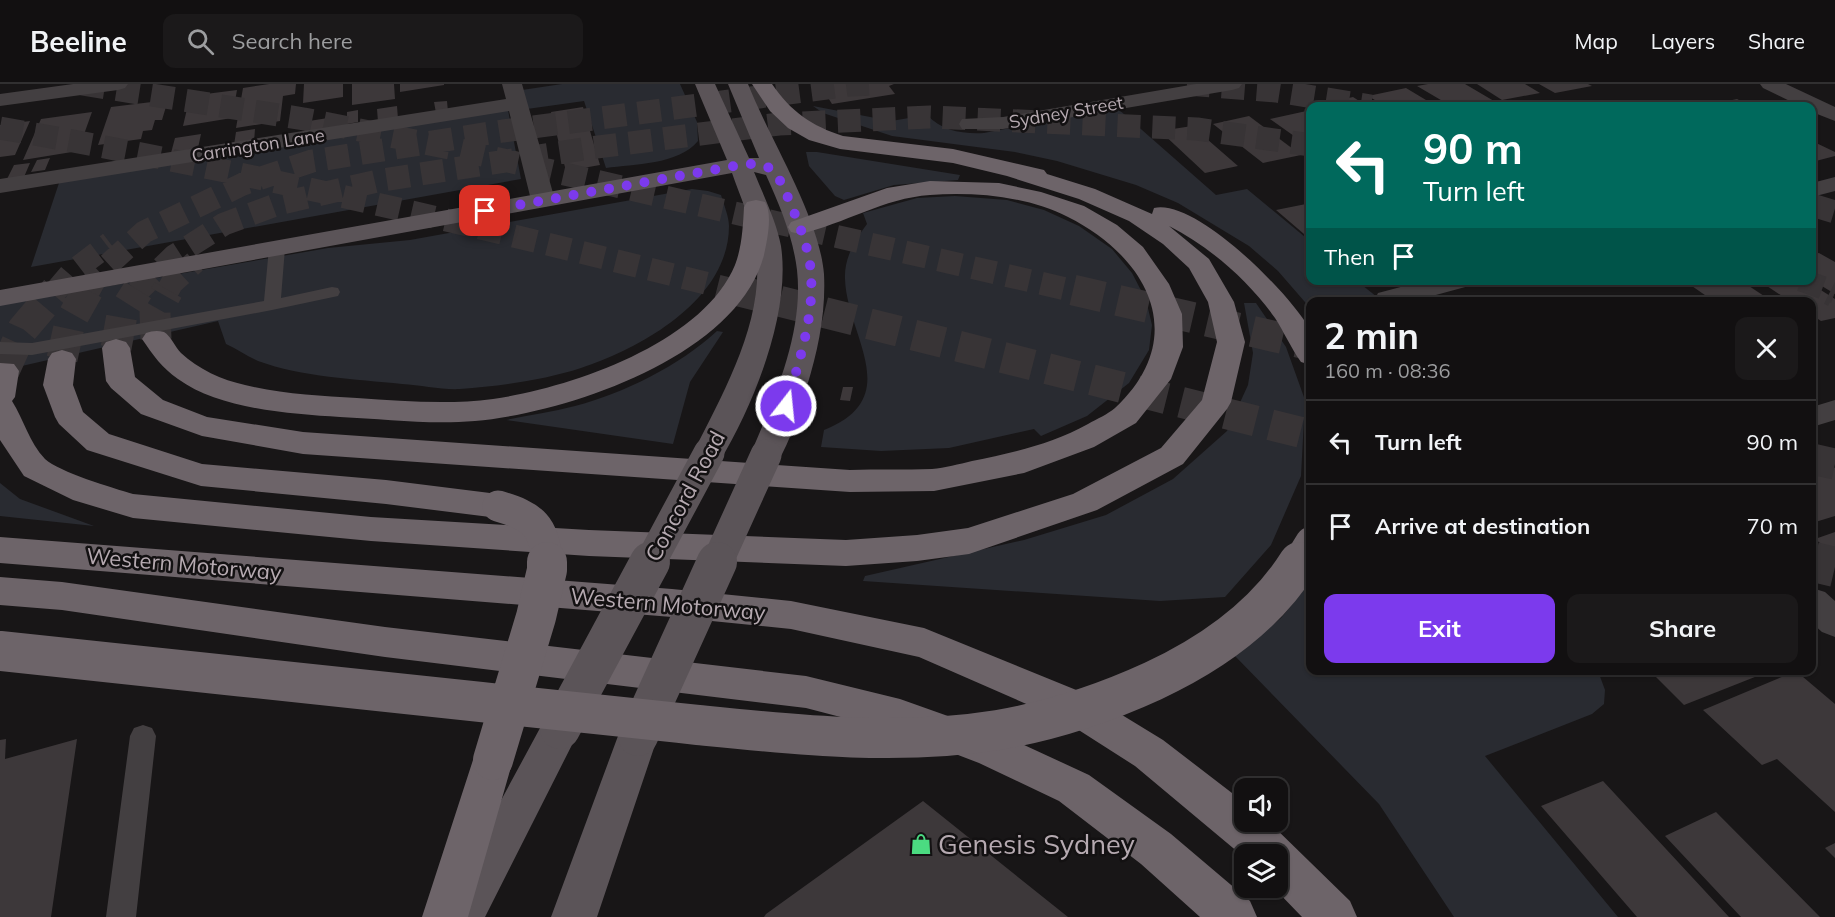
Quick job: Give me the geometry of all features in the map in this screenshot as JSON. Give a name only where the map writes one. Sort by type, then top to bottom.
[{"type":"highway","points":[[0,406],[11,433],[35,468],[85,492],[133,506],[371,529],[589,543],[846,553],[917,548],[969,541],[1085,502],[1172,456],[1216,402],[1231,342],[1221,302],[1200,264],[1172,239],[1138,216],[1087,194],[1016,172],[944,154],[849,144],[818,136],[784,117],[762,84]]},
{"type":"highway","points":[[1016,172],[1075,183],[1123,196],[1184,222],[1252,274],[1279,305],[1306,345]]},
{"type":"highway","points":[[116,348],[121,381],[152,407],[202,426],[303,443],[850,481],[934,480],[1023,462],[1083,440],[1125,416],[1156,379],[1169,347],[1168,314],[1156,284],[1134,252],[1108,230],[1075,212],[1041,199],[999,190],[930,188],[888,195],[800,227]]},
{"type":"highway","points":[[156,339],[171,361],[197,378],[232,391],[275,401],[433,413],[493,409],[552,396],[628,369],[682,341],[721,305],[745,272],[754,245],[756,207]]},
{"type":"highway","points":[[62,359],[58,385],[70,417],[98,442],[201,474],[396,493],[498,506],[515,511],[532,520],[542,532],[546,545],[547,570],[536,617],[445,917]]},
{"type":"highway","name":"Western Motorway","points":[[0,550],[672,603],[791,615],[924,643],[1077,708],[1149,753],[1261,844]]},
{"type":"highway","points":[[0,651],[803,736],[901,738],[991,731],[1035,722],[1103,702],[1156,680],[1203,656],[1263,608],[1288,579],[1306,550]]},
{"type":"highway","name":"Western Motorway","points":[[0,591],[62,596],[385,642],[806,692],[900,716],[993,750],[1074,788],[1156,849],[1234,917]]},
{"type":"highway","points":[[1288,871],[1334,917]]},
{"type":"main road","name":"Concord Road","points":[[461,917],[708,453],[742,382],[765,314],[769,282],[768,245],[756,207],[705,84]]},
{"type":"main road","points":[[574,917],[638,736],[766,455],[786,406],[797,368],[811,301],[811,275],[800,227],[748,114],[738,84]]},
{"type":"main road","points":[[0,298],[700,172],[735,155],[776,171]]},
{"type":"street","points":[[0,100],[118,84]]},
{"type":"street","points":[[1112,84],[1130,101]]},
{"type":"street","name":"Sydney Street","points":[[970,124],[1003,123],[1232,84]]},
{"type":"street","points":[[1770,84],[1808,102]]},
{"type":"street","points":[[514,94],[543,200]]},
{"type":"street","name":"Carrington Lane","points":[[0,186],[514,94]]},
{"type":"street","points":[[1816,106],[1835,115]]},
{"type":"street","points":[[1816,189],[1835,184]]},
{"type":"street","points":[[1396,297],[1441,285]]},
{"type":"street","points":[[1816,416],[1835,410]]},
{"type":"street","points":[[1816,605],[1835,622]]},
{"type":"lane","points":[[272,304],[277,248]]},
{"type":"lane","points":[[1,372],[32,349],[332,292]]},
{"type":"lane","points":[[121,917],[143,736]]},
{"type":"shaded area","points":[[562,84],[680,84],[697,122],[698,141],[679,155],[667,159],[606,168],[584,101],[527,109],[522,90]]},
{"type":"shaded area","points":[[813,106],[891,121],[927,115],[946,128],[960,132],[984,133],[1117,108],[1216,195],[1247,189],[1306,238],[1306,285],[1362,285],[1377,297],[1306,297],[1306,303],[1278,271],[1249,246],[1178,203],[1136,185],[1057,161],[1015,152],[892,136],[823,113]]},
{"type":"shaded area","points":[[508,110],[521,179],[31,267],[60,180]]},
{"type":"shaded area","points":[[806,152],[960,175],[958,180],[894,185],[844,200],[835,196],[809,166]]},
{"type":"shaded area","points":[[692,189],[721,195],[727,215],[729,226],[725,252],[714,276],[698,298],[655,334],[605,359],[567,372],[506,384],[453,389],[311,374],[258,361],[226,344],[218,321],[0,371],[0,305],[328,248],[410,240]]},
{"type":"shaded area","points":[[955,196],[1007,200],[1044,210],[1079,226],[1112,249],[1132,273],[1146,300],[1152,325],[1149,350],[1129,383],[1087,416],[1041,436],[1034,429],[949,448],[881,451],[821,447],[824,430],[849,416],[862,401],[867,383],[866,364],[848,301],[845,279],[846,264],[851,250],[867,224],[863,213],[917,198]]},
{"type":"shaded area","points":[[1244,303],[1256,303],[1286,347],[1305,400],[1301,476],[1271,545],[1225,597],[1160,601],[863,581],[865,576],[1024,540],[1106,515],[1173,479],[1227,431],[1248,385],[1253,353]]},
{"type":"shaded area","points":[[717,331],[723,332],[690,382],[673,444],[506,420],[575,406],[613,394],[668,367]]},
{"type":"shaded area","points":[[0,483],[20,499],[94,526],[0,516]]},
{"type":"shaded area","points":[[1306,587],[1306,675],[1599,675],[1605,690],[1604,704],[1592,714],[1485,756],[1618,917],[1454,917],[1379,804],[1235,656],[1281,618]]},
{"type":"building","points":[[269,84],[296,84],[295,94],[283,96],[280,121],[236,128],[243,88]]},
{"type":"building","points":[[304,84],[343,84],[343,97],[303,103]]},
{"type":"building","points":[[352,84],[394,84],[395,99],[352,105]]},
{"type":"building","points":[[400,84],[444,84],[444,85],[400,92]]},
{"type":"building","points":[[813,84],[894,84],[889,86],[895,94],[832,104],[827,96],[821,97]]},
{"type":"building","points":[[1465,84],[1496,102],[1444,102],[1417,86]]},
{"type":"building","points":[[1477,84],[1525,84],[1540,93],[1502,100]]},
{"type":"building","points":[[1539,84],[1588,84],[1592,86],[1555,93]]},
{"type":"building","points":[[1406,88],[1429,102],[1378,102],[1368,96]]},
{"type":"building","points":[[237,90],[232,118],[183,126],[190,96]]},
{"type":"building","points":[[1353,97],[1361,102],[1331,102]]},
{"type":"building","points":[[1737,99],[1743,102],[1723,102]]},
{"type":"building","points":[[168,100],[162,120],[155,120],[152,130],[143,131],[141,139],[98,145],[111,107]]},
{"type":"building","points":[[447,101],[448,112],[436,113],[434,102]]},
{"type":"building","points":[[397,106],[398,119],[378,122],[377,109]]},
{"type":"building","points":[[583,107],[600,165],[566,171],[551,112]]},
{"type":"building","points":[[358,110],[358,122],[347,124],[347,112]]},
{"type":"building","points":[[1306,111],[1306,144],[1270,119]]},
{"type":"building","points":[[92,112],[78,151],[23,160],[41,119]]},
{"type":"building","points":[[1249,116],[1301,155],[1263,163],[1213,124]]},
{"type":"building","points":[[328,118],[328,129],[308,132],[309,121]]},
{"type":"building","points":[[30,121],[15,155],[0,157],[0,125]]},
{"type":"building","points":[[1192,126],[1238,166],[1205,173],[1160,131]]},
{"type":"building","points":[[255,129],[254,142],[234,145],[236,132]]},
{"type":"building","points":[[201,134],[198,148],[171,153],[175,138]]},
{"type":"building","points":[[1816,143],[1835,152],[1835,156],[1816,161]]},
{"type":"building","points":[[50,158],[45,170],[31,172],[37,160]]},
{"type":"building","points":[[30,163],[24,177],[7,179],[14,165]]},
{"type":"building","points":[[1306,204],[1306,236],[1276,210]]},
{"type":"building","points":[[1816,253],[1835,262],[1835,294],[1816,282]]},
{"type":"building","points":[[1690,285],[1748,285],[1766,297],[1708,297]]},
{"type":"building","points":[[1766,285],[1813,285],[1835,299],[1835,318],[1821,321],[1816,318],[1816,297],[1784,297]]},
{"type":"building","points":[[843,387],[853,387],[850,401],[840,400]]},
{"type":"building","points":[[1816,456],[1835,468],[1835,516],[1816,522]]},
{"type":"building","points":[[1835,532],[1835,555],[1816,540]]},
{"type":"building","points":[[1654,675],[1760,675],[1684,705]]},
{"type":"building","points":[[1786,675],[1801,675],[1835,704],[1835,812],[1777,759],[1762,765],[1703,710]]},
{"type":"building","points":[[6,739],[5,759],[77,739],[51,917],[0,917],[0,740]]},
{"type":"building","points":[[1603,781],[1729,917],[1637,917],[1541,806]]},
{"type":"building","name":"Genesis Sydney","points":[[923,801],[1068,917],[764,917],[766,914]]},
{"type":"building","points":[[1716,812],[1820,917],[1741,917],[1665,836]]},
{"type":"building","points":[[1835,843],[1835,858],[1825,848]]},
{"type":"tunnel","points":[[82,84],[304,119],[426,143]]},
{"type":"tunnel","points":[[426,143],[849,85],[877,84]]},
{"type":"tunnel","points":[[1187,84],[1276,91],[1346,102]]},
{"type":"tunnel","points":[[507,161],[779,124],[930,117],[1197,129],[1306,144]]},
{"type":"tunnel","points":[[0,128],[260,178]]},
{"type":"tunnel","points":[[260,178],[312,161],[426,143]]},
{"type":"tunnel","points":[[426,143],[507,161]]},
{"type":"tunnel","points":[[327,193],[382,180],[507,161]]},
{"type":"tunnel","points":[[507,161],[1079,292]]},
{"type":"tunnel","points":[[88,292],[98,274],[144,232],[243,184],[260,178]]},
{"type":"tunnel","points":[[260,178],[327,193]]},
{"type":"tunnel","points":[[137,292],[174,256],[224,224],[278,204],[327,193]]},
{"type":"tunnel","points":[[327,193],[741,292]]},
{"type":"tunnel","points":[[1816,206],[1835,212]]},
{"type":"tunnel","points":[[55,292],[72,272],[110,243]]},
{"type":"tunnel","points":[[167,292],[172,283],[195,262]]},
{"type":"tunnel","points":[[1815,285],[1835,292],[1831,290]]},
{"type":"tunnel","points":[[4,371],[23,329],[56,290]]},
{"type":"tunnel","points":[[62,359],[70,322],[88,290]]},
{"type":"tunnel","points":[[116,348],[122,315],[138,290]]},
{"type":"tunnel","points":[[156,339],[155,313],[168,290]]},
{"type":"tunnel","points":[[735,290],[1306,434]]},
{"type":"tunnel","points":[[1073,290],[1306,344]]},
{"type":"tunnel","points":[[1816,460],[1835,464]]},
{"type":"tunnel","points":[[1816,562],[1820,563]]},
{"type":"tunnel","points":[[1816,562],[1835,567]]},
{"type":"place","name":"Genesis Sydney","points":[[921,844]]},
{"type":"route","points":[[485,211],[740,165],[756,164],[770,167],[776,171],[800,227],[811,275],[811,301],[800,359],[786,406]]}]
